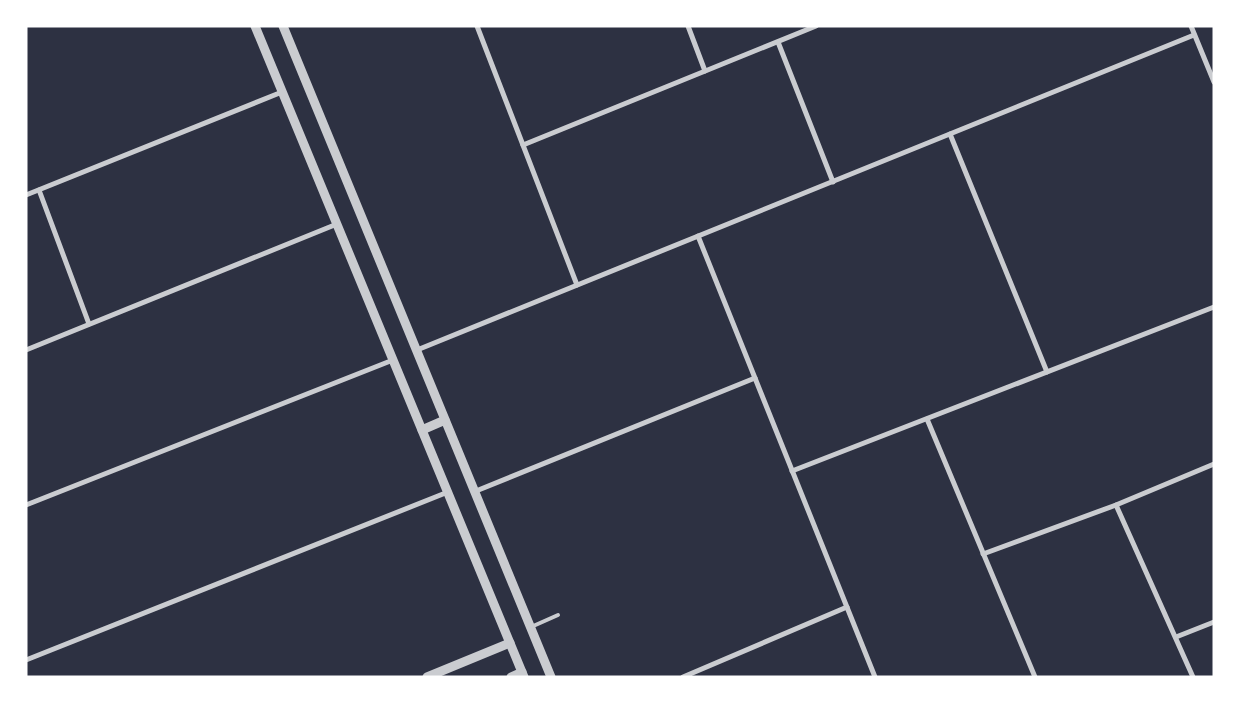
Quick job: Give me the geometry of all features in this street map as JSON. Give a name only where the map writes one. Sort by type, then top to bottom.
[{"type":"street","points":[[254,26],[523,674],[511,677]]},
{"type":"street","points":[[283,26],[551,677]]},
{"type":"street","points":[[477,26],[577,285]]},
{"type":"street","points":[[688,26],[705,71]]},
{"type":"street","points":[[523,145],[816,26]]},
{"type":"street","points":[[1191,26],[1214,82]]},
{"type":"street","points":[[417,350],[1194,35]]},
{"type":"street","points":[[778,42],[834,182]]},
{"type":"street","points":[[26,195],[282,92]]},
{"type":"street","points":[[950,134],[1047,372]]},
{"type":"street","points":[[39,190],[90,324]]},
{"type":"street","points":[[26,350],[337,224]]},
{"type":"street","points":[[698,236],[875,677]]},
{"type":"street","points":[[792,471],[1214,307]]},
{"type":"street","points":[[26,505],[392,360]]},
{"type":"street","points":[[476,491],[755,378]]},
{"type":"street","points":[[927,419],[1034,677]]},
{"type":"street","points":[[422,430],[445,420]]},
{"type":"street","points":[[983,554],[1116,505],[1214,464]]},
{"type":"street","points":[[26,660],[448,492]]},
{"type":"street","points":[[1116,505],[1193,677]]},
{"type":"street","points":[[683,677],[847,607]]},
{"type":"street","points":[[1176,637],[1214,622]]},
{"type":"street","points":[[427,677],[510,643]]},
{"type":"lane","points":[[531,627],[558,615]]}]
